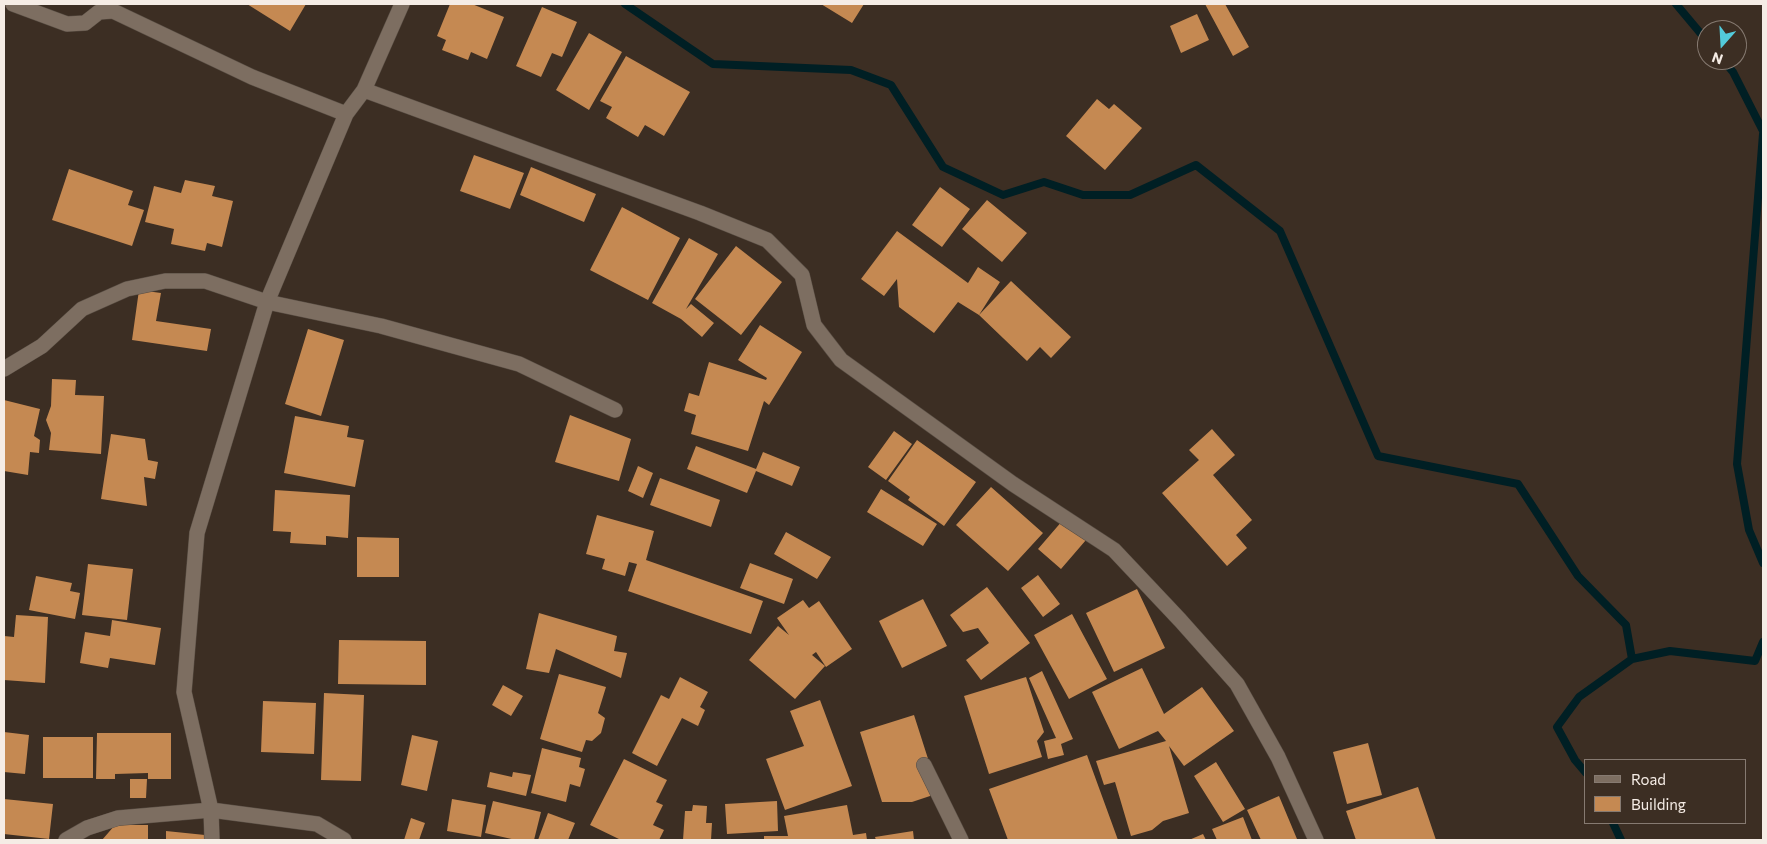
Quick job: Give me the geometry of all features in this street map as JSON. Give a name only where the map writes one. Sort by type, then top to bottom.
[{"type":"street","points":[[13,4],[67,24],[84,23],[99,12],[113,11],[252,77],[346,114]]},
{"type":"street","points":[[212,840],[211,810],[184,692],[197,533],[267,302],[346,114],[364,90],[402,4]]},
{"type":"street","points":[[364,90],[700,212],[767,240],[802,275],[814,325],[841,360],[1013,484],[1114,550],[1180,620],[1238,684],[1278,757],[1316,840]]},
{"type":"street","points":[[4,369],[42,346],[82,309],[127,289],[165,281],[205,281],[267,302],[382,326],[518,364],[615,410]]},
{"type":"street","points":[[924,765],[961,840]]},
{"type":"street","points":[[66,840],[87,828],[118,818],[211,810],[317,824],[344,840]]},
{"type":"building","points":[[247,4],[306,4],[290,31]]},
{"type":"building","points":[[450,4],[472,4],[504,17],[487,59],[471,52],[468,60],[442,50],[446,40],[437,36]]},
{"type":"building","points":[[821,4],[864,4],[852,23]]},
{"type":"building","points":[[1205,4],[1225,4],[1249,47],[1233,56]]},
{"type":"building","points":[[542,7],[577,22],[562,57],[552,53],[541,77],[516,66]]},
{"type":"building","points":[[1197,14],[1209,40],[1181,53],[1170,26]]},
{"type":"building","points":[[589,33],[622,52],[589,110],[556,90]]},
{"type":"building","points":[[626,56],[690,92],[664,136],[645,125],[638,137],[606,118],[612,107],[600,101]]},
{"type":"building","points":[[1097,99],[1109,109],[1114,104],[1142,128],[1105,170],[1066,136]]},
{"type":"building","points":[[474,155],[524,173],[510,209],[460,191]]},
{"type":"building","points":[[531,167],[596,194],[584,222],[520,195]]},
{"type":"building","points":[[69,169],[133,191],[128,205],[144,210],[132,246],[52,220]]},
{"type":"building","points":[[185,180],[215,186],[212,196],[233,201],[222,247],[207,243],[205,251],[171,244],[174,229],[145,222],[154,186],[181,193]]},
{"type":"building","points":[[940,187],[970,209],[942,247],[912,225]]},
{"type":"building","points":[[987,200],[1027,233],[1002,262],[962,229]]},
{"type":"building","points":[[622,207],[680,238],[648,300],[590,270]]},
{"type":"building","points":[[897,231],[968,283],[978,267],[1000,282],[979,315],[958,302],[934,333],[899,307],[897,279],[884,296],[861,279]]},
{"type":"building","points":[[689,238],[718,254],[686,309],[691,304],[714,323],[702,337],[681,319],[652,303]]},
{"type":"building","points":[[736,246],[782,282],[741,335],[695,299]]},
{"type":"building","points":[[1011,281],[1071,337],[1051,358],[1040,347],[1027,361],[979,315]]},
{"type":"building","points":[[139,290],[161,293],[156,321],[211,329],[207,351],[132,340]]},
{"type":"building","points":[[760,325],[802,352],[769,405],[764,401],[748,451],[691,434],[696,415],[684,411],[689,393],[699,396],[709,362],[766,380],[767,378],[738,360]]},
{"type":"building","points":[[308,329],[344,340],[321,416],[285,404]]},
{"type":"building","points":[[52,379],[76,380],[75,395],[104,396],[101,454],[49,450],[51,433],[46,420],[51,406]]},
{"type":"building","points":[[4,400],[40,409],[34,436],[40,440],[39,453],[30,452],[28,475],[4,471]]},
{"type":"building","points":[[570,415],[631,439],[619,481],[555,462]]},
{"type":"building","points":[[295,416],[349,426],[347,437],[364,440],[355,487],[284,473]]},
{"type":"building","points":[[1212,429],[1235,455],[1213,475],[1252,520],[1236,535],[1247,548],[1227,566],[1162,493],[1199,460],[1189,450]]},
{"type":"building","points":[[894,431],[912,444],[886,480],[868,467]]},
{"type":"building","points":[[111,434],[145,439],[148,460],[158,462],[155,479],[144,477],[147,506],[101,499]]},
{"type":"building","points":[[917,440],[976,482],[944,526],[908,500],[910,497],[888,481]]},
{"type":"building","points":[[696,446],[756,469],[763,452],[800,467],[792,486],[756,471],[747,493],[687,469]]},
{"type":"building","points":[[638,466],[653,473],[643,498],[628,491]]},
{"type":"building","points":[[660,478],[720,500],[711,527],[650,505]]},
{"type":"building","points":[[991,487],[1043,533],[1008,571],[956,525]]},
{"type":"building","points":[[881,489],[937,524],[923,546],[867,512]]},
{"type":"building","points":[[275,490],[350,495],[348,538],[326,536],[326,545],[290,543],[291,532],[273,531]]},
{"type":"building","points":[[597,515],[654,531],[646,560],[763,601],[751,634],[628,591],[637,564],[629,562],[625,576],[602,569],[605,559],[586,554]]},
{"type":"building","points":[[1063,520],[1086,540],[1061,569],[1038,549]]},
{"type":"building","points":[[786,532],[831,557],[817,579],[774,554]]},
{"type":"building","points":[[357,537],[399,538],[399,577],[357,577]]},
{"type":"building","points":[[750,563],[793,579],[784,604],[740,588]]},
{"type":"building","points":[[88,564],[133,569],[127,620],[82,615]]},
{"type":"building","points":[[1038,575],[1060,604],[1043,617],[1021,588]]},
{"type":"building","points":[[36,576],[72,583],[70,591],[80,593],[75,619],[29,610]]},
{"type":"building","points":[[987,587],[1030,643],[981,680],[966,660],[989,643],[978,628],[963,632],[950,615]]},
{"type":"building","points":[[1137,589],[1165,648],[1114,672],[1086,613]]},
{"type":"building","points":[[923,599],[947,646],[902,668],[879,621]]},
{"type":"building","points":[[803,600],[809,608],[819,601],[852,649],[826,667],[816,652],[812,655],[825,666],[795,699],[749,660],[778,626],[789,635],[777,618]]},
{"type":"building","points":[[539,613],[617,636],[614,651],[627,653],[621,678],[556,649],[549,673],[526,669]]},
{"type":"building","points":[[1072,614],[1107,679],[1069,699],[1034,635]]},
{"type":"building","points":[[16,615],[48,617],[45,683],[4,680],[4,636],[14,637]]},
{"type":"building","points":[[112,620],[161,628],[155,665],[110,658],[108,668],[80,663],[85,632],[110,636]]},
{"type":"building","points":[[339,640],[426,641],[426,685],[338,684]]},
{"type":"building","points":[[1142,668],[1164,714],[1202,687],[1234,731],[1184,766],[1169,746],[1189,813],[1163,821],[1152,830],[1131,836],[1115,782],[1104,785],[1096,761],[1166,741],[1158,731],[1119,749],[1092,692]]},
{"type":"building","points":[[1042,671],[1073,739],[1061,744],[1064,755],[1048,759],[1044,741],[1056,738],[1029,678]]},
{"type":"building","points":[[559,674],[606,687],[598,713],[605,718],[601,733],[592,741],[586,740],[582,752],[540,739]]},
{"type":"building","points":[[680,677],[708,692],[700,707],[705,710],[698,726],[682,718],[657,766],[632,753],[661,695],[669,699]]},
{"type":"building","points":[[1026,677],[1044,732],[1037,741],[1042,757],[989,774],[964,696]]},
{"type":"building","points":[[503,685],[523,696],[511,716],[492,705]]},
{"type":"building","points":[[324,693],[364,695],[361,781],[321,780]]},
{"type":"building","points":[[820,700],[852,786],[785,810],[766,759],[804,746],[790,711]]},
{"type":"building","points":[[263,701],[316,703],[314,754],[261,752]]},
{"type":"building","points":[[914,715],[939,793],[912,802],[882,802],[860,732]]},
{"type":"building","points":[[4,732],[29,735],[25,774],[4,772]]},
{"type":"building","points":[[97,733],[171,733],[171,779],[148,779],[148,773],[115,774],[115,779],[96,779]]},
{"type":"building","points":[[412,735],[438,741],[427,791],[401,785]]},
{"type":"building","points":[[43,737],[93,737],[93,778],[43,778]]},
{"type":"building","points":[[1368,743],[1382,795],[1347,804],[1333,752]]},
{"type":"building","points":[[542,748],[581,758],[579,767],[585,769],[580,787],[570,784],[566,802],[531,793]]},
{"type":"building","points":[[1087,755],[1118,840],[1008,840],[989,789]]},
{"type":"building","points":[[624,759],[667,780],[656,802],[663,805],[653,825],[664,830],[659,840],[621,840],[590,825]]},
{"type":"building","points":[[1216,762],[1245,809],[1223,822],[1194,776]]},
{"type":"building","points":[[490,772],[512,777],[513,772],[531,775],[526,796],[487,787]]},
{"type":"building","points":[[130,779],[147,779],[146,798],[130,798]]},
{"type":"building","points":[[1418,787],[1436,840],[1356,840],[1346,811]]},
{"type":"building","points":[[1279,796],[1297,839],[1261,840],[1247,810]]},
{"type":"building","points":[[4,799],[53,804],[49,839],[4,834]]},
{"type":"building","points":[[452,799],[486,805],[481,837],[447,831]]},
{"type":"building","points":[[493,801],[541,812],[534,840],[516,840],[485,833]]},
{"type":"building","points":[[777,801],[778,831],[727,834],[725,804]]},
{"type":"building","points":[[693,805],[707,806],[706,823],[712,823],[711,840],[683,840],[685,811],[692,811]]},
{"type":"building","points":[[847,805],[853,835],[866,833],[867,840],[764,840],[764,836],[788,836],[784,816]]},
{"type":"building","points":[[548,813],[575,823],[568,840],[538,840]]},
{"type":"building","points":[[1243,817],[1252,840],[1217,840],[1212,829]]},
{"type":"building","points":[[411,818],[425,823],[419,840],[404,840]]},
{"type":"building","points":[[115,825],[148,825],[148,840],[102,840]]},
{"type":"building","points":[[166,831],[205,835],[205,840],[166,840]]},
{"type":"building","points":[[913,831],[914,840],[876,840],[875,837]]},
{"type":"building","points":[[1203,834],[1206,840],[1189,840]]},
{"type":"waterway","points":[[625,4],[713,64],[851,70],[891,85],[943,167],[1003,195],[1044,182],[1083,195],[1130,195],[1196,165],[1280,231],[1378,456],[1518,484],[1578,576],[1626,625],[1632,659],[1579,697],[1557,727],[1575,760],[1584,771]]},
{"type":"waterway","points":[[1676,4],[1697,29]]},
{"type":"waterway","points":[[1731,70],[1763,131]]},
{"type":"waterway","points":[[1763,134],[1737,464],[1749,530],[1763,563]]},
{"type":"waterway","points":[[1632,659],[1670,651],[1755,661],[1763,642]]},
{"type":"waterway","points":[[1613,824],[1621,840]]}]
